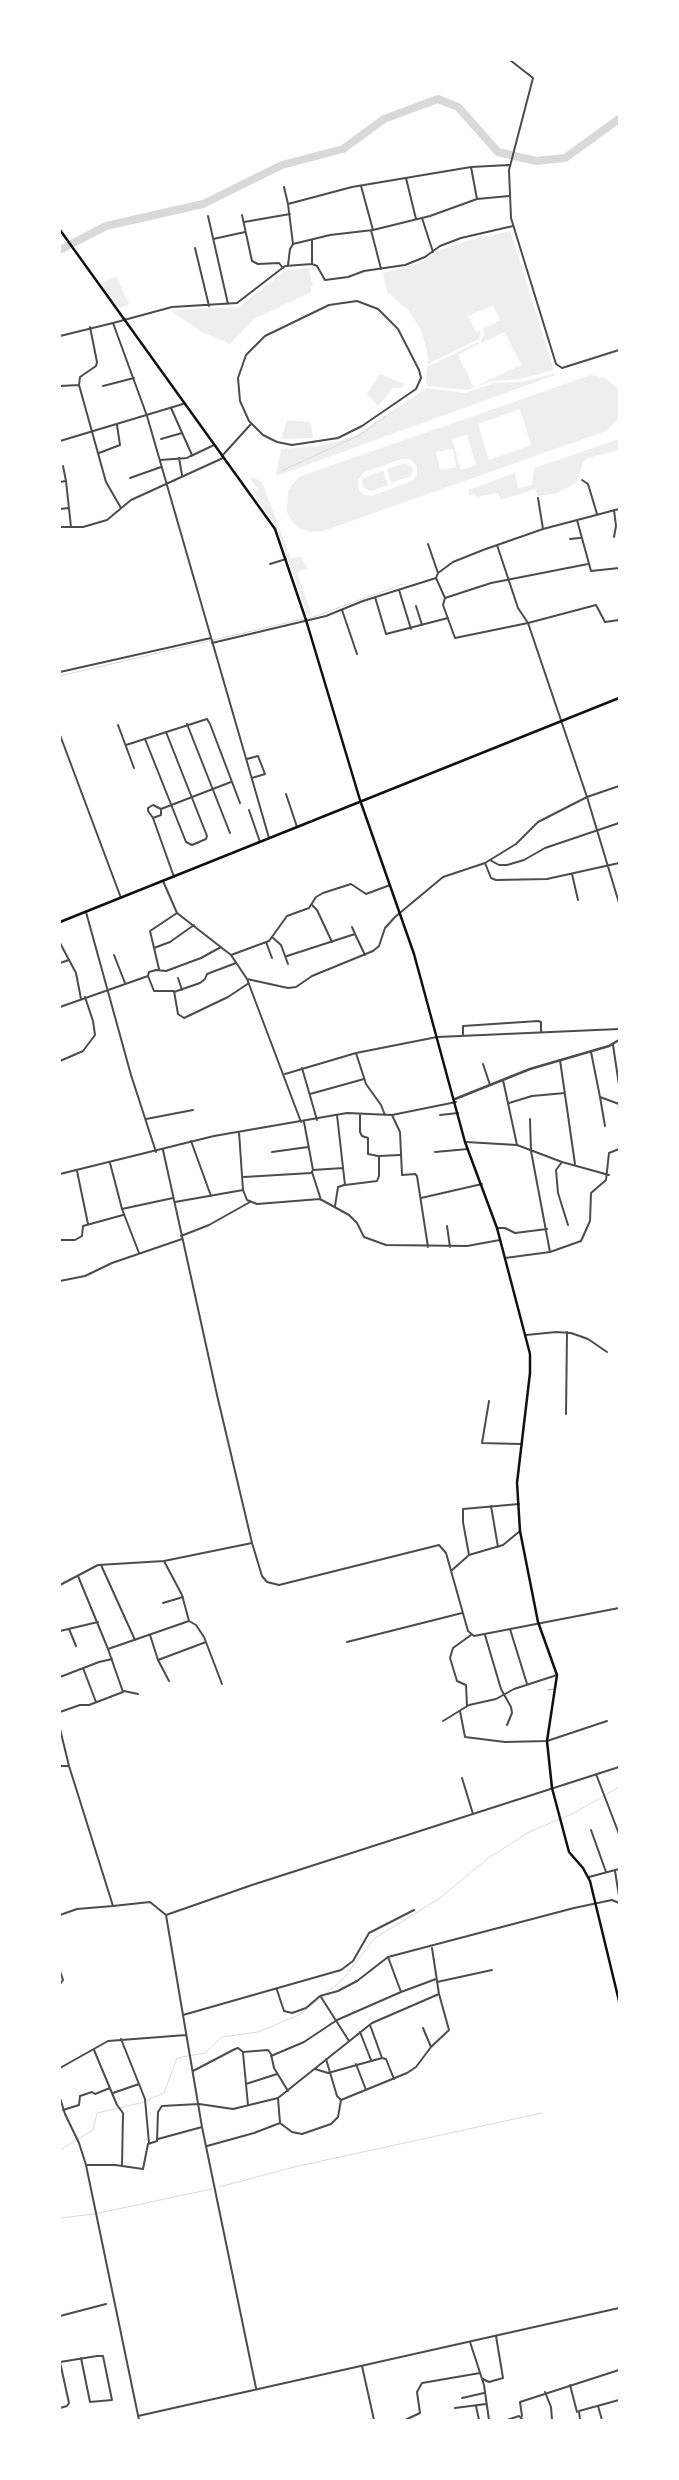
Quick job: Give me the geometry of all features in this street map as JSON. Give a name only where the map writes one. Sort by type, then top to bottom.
[{"type":"main road","points":[[60,230],[183,404],[273,525],[306,620],[360,800],[400,912],[456,1100],[468,1149],[482,1184],[500,1240],[526,1335],[530,1362],[529,1384],[516,1480],[520,1531],[538,1622],[557,1675],[548,1741],[552,1788],[569,1852],[589,1877],[619,2001]]},
{"type":"main road","points":[[60,922],[360,800],[619,698]]},
{"type":"street","points":[[510,60],[533,78],[516,148],[510,164],[509,196],[513,226],[558,367],[562,368],[619,350]]},
{"type":"street","points":[[288,204],[330,192],[361,186],[470,167],[510,164]]},
{"type":"street","points":[[470,167],[477,199]]},
{"type":"street","points":[[406,178],[416,219]]},
{"type":"street","points":[[361,186],[382,269]]},
{"type":"street","points":[[284,187],[290,214],[293,244],[290,248],[288,266]]},
{"type":"street","points":[[293,244],[330,235],[372,230],[422,218],[477,199],[509,196]]},
{"type":"street","points":[[244,222],[290,214]]},
{"type":"street","points":[[242,215],[250,256],[254,264],[279,263],[283,268]]},
{"type":"street","points":[[208,216],[228,304]]},
{"type":"street","points":[[422,218],[433,252]]},
{"type":"street","points":[[60,336],[172,307],[209,306],[242,301],[288,266],[312,264],[317,266],[325,280],[417,261],[440,246],[461,238],[513,226]]},
{"type":"street","points":[[214,239],[246,232]]},
{"type":"street","points":[[312,240],[312,264]]},
{"type":"street","points":[[195,248],[209,306]]},
{"type":"street","points":[[357,301],[383,312],[398,328],[419,370],[420,382],[413,392],[356,430],[338,438],[307,444],[282,444],[267,438],[251,424],[244,412],[238,390],[239,373],[246,355],[265,336],[329,305],[357,301]]},
{"type":"street","points":[[113,323],[147,416],[167,482],[269,838]]},
{"type":"street","points":[[90,327],[97,362],[96,366],[80,377],[79,385],[94,432],[106,482],[121,508]]},
{"type":"street","points":[[102,386],[134,378]]},
{"type":"street","points":[[60,386],[79,385]]},
{"type":"street","points":[[60,442],[183,404]]},
{"type":"street","points":[[171,408],[191,456]]},
{"type":"street","points":[[60,528],[95,525],[107,520],[131,500],[222,457],[251,424]]},
{"type":"street","points":[[99,453],[120,445],[117,425]]},
{"type":"street","points":[[161,439],[182,433]]},
{"type":"street","points":[[160,460],[191,456],[214,445]]},
{"type":"street","points":[[179,458],[182,475]]},
{"type":"street","points":[[63,466],[71,527]]},
{"type":"street","points":[[130,478],[162,467]]},
{"type":"street","points":[[582,480],[588,484],[598,514]]},
{"type":"street","points":[[60,482],[66,481]]},
{"type":"street","points":[[538,498],[544,530]]},
{"type":"street","points":[[60,509],[69,508]]},
{"type":"street","points":[[619,509],[497,545],[454,562],[438,573],[436,578],[445,598],[444,605],[456,638],[528,623],[596,605],[605,622],[619,620]]},
{"type":"street","points":[[614,510],[616,526],[614,537]]},
{"type":"street","points":[[577,520],[580,538],[590,571],[619,568]]},
{"type":"street","points":[[570,539],[580,538]]},
{"type":"street","points":[[428,544],[438,573]]},
{"type":"street","points":[[497,545],[518,608],[528,623],[587,797],[619,903]]},
{"type":"street","points":[[270,564],[286,559]]},
{"type":"street","points":[[445,598],[475,587],[588,564]]},
{"type":"street","points":[[60,672],[306,620],[342,610],[375,597],[436,578]]},
{"type":"street","points":[[398,590],[411,628]]},
{"type":"street","points":[[375,597],[386,634],[448,618]]},
{"type":"street","points":[[416,606],[422,625]]},
{"type":"street","points":[[342,610],[357,654]]},
{"type":"street","points":[[126,745],[203,719],[209,721],[240,803]]},
{"type":"street","points":[[187,724],[230,833]]},
{"type":"street","points":[[118,725],[134,768]]},
{"type":"street","points":[[145,738],[188,844],[205,840],[207,836],[166,732]]},
{"type":"street","points":[[60,735],[121,898]]},
{"type":"street","points":[[246,759],[258,756],[265,774],[252,778]]},
{"type":"street","points":[[161,809],[232,781]]},
{"type":"street","points":[[247,978],[288,988],[296,988],[312,976],[376,949],[385,928],[400,912],[446,875],[485,863],[516,844],[538,822],[587,797],[619,786]]},
{"type":"street","points":[[286,794],[296,827]]},
{"type":"street","points":[[161,809],[153,804],[148,808],[174,877]]},
{"type":"street","points":[[153,818],[161,815],[161,809]]},
{"type":"street","points":[[249,810],[260,842]]},
{"type":"street","points":[[490,860],[499,865],[507,865],[524,860],[545,848],[619,823]]},
{"type":"street","points":[[485,863],[491,878],[494,880],[537,880],[572,874],[606,864],[619,863]]},
{"type":"street","points":[[572,874],[578,900]]},
{"type":"street","points":[[163,881],[177,913],[232,955],[236,964],[247,978],[303,1123],[321,1200]]},
{"type":"street","points":[[232,955],[266,942],[272,937],[287,916],[312,905],[316,898],[323,893],[347,885],[356,886],[361,892],[366,894],[390,885]]},
{"type":"street","points":[[312,905],[317,910],[332,942]]},
{"type":"street","points":[[86,912],[130,1075],[156,1152]]},
{"type":"street","points":[[159,969],[152,928],[177,913]]},
{"type":"street","points":[[154,948],[170,942],[194,925]]},
{"type":"street","points":[[352,926],[364,955]]},
{"type":"street","points":[[287,956],[355,934]]},
{"type":"street","points":[[272,937],[281,945],[287,956],[288,964]]},
{"type":"street","points":[[266,942],[272,958]]},
{"type":"street","points":[[60,943],[76,973],[81,999]]},
{"type":"street","points":[[60,1001],[61,1007],[148,976],[149,972],[159,969],[166,971],[201,958],[221,947]]},
{"type":"street","points":[[114,955],[125,983]]},
{"type":"street","points":[[60,963],[69,960]]},
{"type":"street","points":[[148,976],[154,991],[174,992],[204,980],[207,974],[236,964]]},
{"type":"street","points":[[178,978],[182,990]]},
{"type":"street","points":[[174,992],[178,1014],[184,1018],[228,998],[249,984]]},
{"type":"street","points":[[60,1061],[83,1051],[95,1035],[93,1021],[85,997]]},
{"type":"street","points":[[463,1034],[463,1026],[538,1021],[541,1022],[541,1031]]},
{"type":"street","points":[[285,1074],[356,1053],[437,1037],[463,1034],[619,1029]]},
{"type":"street","points":[[60,1174],[239,1132],[337,1116],[360,1114],[392,1115],[456,1100],[503,1080],[560,1060],[613,1045],[619,1040]]},
{"type":"street","points":[[613,1045],[619,1085]]},
{"type":"street","points":[[591,1052],[605,1126]]},
{"type":"street","points":[[356,1053],[364,1079],[386,1115]]},
{"type":"street","points":[[560,1060],[575,1165]]},
{"type":"street","points":[[483,1064],[490,1085]]},
{"type":"street","points":[[302,1068],[317,1120]]},
{"type":"street","points":[[310,1094],[364,1079]]},
{"type":"street","points":[[503,1080],[517,1145]]},
{"type":"street","points":[[508,1103],[532,1096],[565,1093]]},
{"type":"street","points":[[600,1097],[619,1104]]},
{"type":"street","points":[[146,1119],[193,1110]]},
{"type":"street","points":[[440,1115],[458,1113]]},
{"type":"street","points":[[360,1114],[360,1132],[363,1137],[368,1138],[369,1155],[400,1155]]},
{"type":"street","points":[[392,1115],[400,1132],[402,1175],[416,1175],[428,1248]]},
{"type":"street","points":[[337,1116],[345,1185]]},
{"type":"street","points":[[530,1119],[531,1150],[550,1252]]},
{"type":"street","points":[[239,1132],[243,1190],[250,1202],[257,1204],[310,1198],[321,1200],[349,1215],[357,1223],[364,1237],[386,1245],[428,1248],[467,1246],[500,1240]]},
{"type":"street","points":[[191,1142],[210,1196]]},
{"type":"street","points":[[466,1142],[517,1145],[562,1162],[609,1175]]},
{"type":"street","points":[[272,1152],[308,1147]]},
{"type":"street","points":[[435,1152],[468,1149]]},
{"type":"street","points":[[505,1258],[550,1252],[573,1245],[583,1239],[590,1221],[591,1193],[604,1184],[609,1175],[609,1153],[619,1149]]},
{"type":"street","points":[[163,1150],[181,1237],[252,1543],[262,1576],[267,1582],[274,1585],[436,1545],[445,1549],[462,1613],[472,1635]]},
{"type":"street","points":[[335,1206],[338,1187],[377,1181],[379,1176],[379,1156]]},
{"type":"street","points":[[562,1162],[556,1170],[558,1193],[568,1225]]},
{"type":"street","points":[[110,1163],[122,1209],[139,1254]]},
{"type":"street","points":[[243,1177],[343,1168]]},
{"type":"street","points":[[77,1170],[88,1224]]},
{"type":"street","points":[[421,1198],[482,1184]]},
{"type":"street","points":[[122,1209],[243,1190]]},
{"type":"street","points":[[60,1281],[85,1276],[181,1237],[209,1225],[250,1202]]},
{"type":"street","points":[[60,1240],[75,1240],[82,1236],[83,1226],[124,1215]]},
{"type":"street","points":[[448,1226],[450,1247]]},
{"type":"street","points":[[496,1228],[505,1228],[514,1234],[547,1229]]},
{"type":"street","points":[[526,1335],[566,1332],[582,1337],[607,1352]]},
{"type":"street","points":[[566,1332],[566,1414]]},
{"type":"street","points":[[489,1400],[482,1443],[520,1444]]},
{"type":"street","points":[[469,1556],[463,1510],[519,1504]]},
{"type":"street","points":[[491,1506],[498,1547]]},
{"type":"street","points":[[451,1571],[469,1556],[498,1547],[520,1531]]},
{"type":"street","points":[[60,1585],[101,1565],[164,1561],[252,1543]]},
{"type":"street","points":[[164,1561],[183,1597],[190,1621],[196,1625],[206,1642],[222,1684]]},
{"type":"street","points":[[101,1565],[135,1640]]},
{"type":"street","points":[[78,1576],[124,1690]]},
{"type":"street","points":[[163,1603],[183,1597]]},
{"type":"street","points":[[467,1706],[466,1685],[457,1681],[450,1658],[453,1648],[472,1635],[485,1635],[538,1622],[619,1608]]},
{"type":"street","points":[[348,1642],[462,1613]]},
{"type":"street","points":[[108,1649],[190,1621]]},
{"type":"street","points":[[60,1631],[98,1622]]},
{"type":"street","points":[[69,1629],[76,1646]]},
{"type":"street","points":[[510,1629],[527,1684]]},
{"type":"street","points":[[485,1635],[503,1696],[512,1710],[507,1725]]},
{"type":"street","points":[[150,1636],[168,1681]]},
{"type":"street","points":[[158,1660],[206,1642]]},
{"type":"street","points":[[60,1677],[112,1659]]},
{"type":"street","points":[[83,1668],[96,1702]]},
{"type":"street","points":[[443,1721],[467,1706],[503,1696],[508,1691],[557,1675]]},
{"type":"street","points":[[124,1690],[138,1694]]},
{"type":"street","points":[[60,1712],[80,1704],[87,1706],[120,1694],[124,1690]]},
{"type":"street","points":[[460,1711],[463,1734],[466,1737],[506,1742],[548,1741],[607,1720]]},
{"type":"street","points":[[60,1729],[69,1766],[113,1906]]},
{"type":"street","points":[[60,1766],[69,1766]]},
{"type":"street","points":[[166,1915],[619,1767]]},
{"type":"street","points":[[596,1774],[619,1834]]},
{"type":"street","points":[[462,1778],[473,1814]]},
{"type":"street","points":[[591,1830],[606,1872]]},
{"type":"street","points":[[589,1877],[619,1869]]},
{"type":"street","points":[[614,1870],[619,1896]]},
{"type":"street","points":[[276,1990],[282,2008],[287,2013],[306,2008],[320,1996],[357,1981],[388,1958],[595,1903],[613,1900],[619,1903]]},
{"type":"street","points":[[60,1915],[77,1909],[150,1902],[166,1915],[202,2127],[256,2388]]},
{"type":"street","points":[[183,2016],[342,1970],[353,1960],[369,1933],[414,1910]]},
{"type":"street","points":[[341,2100],[416,2067],[431,2047],[449,2030],[439,1994],[432,1947]]},
{"type":"street","points":[[388,1958],[401,1992]]},
{"type":"street","points":[[271,2056],[304,2042],[337,2020],[401,1992],[437,1980],[492,1970]]},
{"type":"street","points":[[60,1971],[62,1980],[60,1984]]},
{"type":"street","points":[[158,2139],[158,2112],[162,2106],[199,2104],[231,2109],[278,2098],[370,2024],[439,1994]]},
{"type":"street","points":[[320,1996],[349,2041]]},
{"type":"street","points":[[370,2024],[382,2058]]},
{"type":"street","points":[[423,2028],[431,2047]]},
{"type":"street","points":[[360,2032],[371,2060]]},
{"type":"street","points":[[60,2068],[108,2041],[186,2036]]},
{"type":"street","points":[[86,2165],[122,2166],[143,2169],[149,2143],[146,2103],[121,2039]]},
{"type":"street","points":[[193,2071],[238,2048],[243,2052],[268,2050],[272,2063],[288,2091]]},
{"type":"street","points":[[94,2050],[118,2108],[123,2113],[122,2166]]},
{"type":"street","points":[[243,2052],[248,2105]]},
{"type":"street","points":[[315,2069],[331,2072],[382,2058],[386,2059],[394,2078]]},
{"type":"street","points":[[326,2059],[337,2096],[341,2100]]},
{"type":"street","points":[[356,2064],[366,2090]]},
{"type":"street","points":[[246,2084],[278,2073]]},
{"type":"street","points":[[112,2093],[139,2084]]},
{"type":"street","points":[[63,2110],[79,2105],[80,2096],[92,2092],[95,2094],[110,2088]]},
{"type":"street","points":[[60,2098],[63,2110],[80,2143],[86,2165],[139,2420]]},
{"type":"street","points":[[278,2098],[280,2122],[295,2133],[302,2134],[317,2131],[336,2121],[341,2100]]},
{"type":"street","points":[[207,2146],[254,2133],[280,2122]]},
{"type":"street","points":[[149,2143],[156,2143],[158,2139],[202,2127]]},
{"type":"street","points":[[60,2316],[106,2304]]},
{"type":"street","points":[[138,2416],[619,2308]]},
{"type":"street","points":[[482,2378],[489,2382],[503,2378],[496,2336]]},
{"type":"street","points":[[470,2342],[482,2378],[489,2420]]},
{"type":"street","points":[[60,2408],[69,2404],[60,2362],[81,2358],[104,2357],[112,2400],[90,2402],[81,2358]]},
{"type":"street","points":[[362,2366],[374,2420]]},
{"type":"street","points":[[523,2420],[520,2402],[545,2392],[619,2370]]},
{"type":"street","points":[[406,2420],[420,2413],[417,2392],[422,2382],[480,2373]]},
{"type":"street","points":[[570,2384],[580,2420]]},
{"type":"street","points":[[545,2392],[551,2407],[552,2420]]},
{"type":"street","points":[[462,2398],[485,2393]]},
{"type":"street","points":[[578,2414],[580,2410],[619,2400]]},
{"type":"street","points":[[455,2408],[486,2404]]},
{"type":"street","points":[[476,2406],[479,2420]]},
{"type":"street","points":[[598,2406],[602,2420]]},
{"type":"street","points":[[507,2420],[522,2416]]},
{"type":"lane","points":[[548,1690],[555,1689]]},
{"type":"shaded area","points":[[510,231],[554,370],[521,379],[491,381],[467,390],[428,386],[426,383],[427,367],[478,342],[480,343],[458,355],[474,387],[521,365],[505,332],[482,343],[483,329],[500,320],[493,305],[468,316],[476,332],[480,331],[481,333],[479,339],[428,364],[427,351],[421,330],[408,310],[387,292],[383,273],[420,263],[438,251],[467,241]]},
{"type":"shaded area","points":[[313,267],[316,273],[313,268],[309,270],[313,285],[311,292],[254,319],[230,344],[202,332],[170,310],[239,307],[285,271]]},
{"type":"shaded area","points":[[116,276],[129,304],[120,308],[116,306],[99,283]]},
{"type":"shaded area","points":[[555,373],[555,375],[276,476],[281,449],[319,446],[353,437],[427,388],[465,393],[494,383],[522,382]]},
{"type":"shaded area","points":[[380,374],[404,384],[402,388],[393,388],[378,406],[367,394]]},
{"type":"shaded area","points":[[591,375],[606,378],[619,390],[619,418],[606,431],[323,531],[311,532],[300,528],[292,522],[287,512],[288,491],[301,476]],"holes":[[[520,409],[531,445],[489,460],[478,424]],[[467,435],[476,465],[461,470],[452,439]],[[453,449],[456,467],[440,470],[436,452]],[[402,459],[410,459],[417,466],[417,475],[412,481],[372,496],[365,495],[359,490],[358,480],[364,472]]]},
{"type":"shaded area","points":[[287,420],[311,422],[313,438],[281,439]]},
{"type":"shaded area","points":[[619,439],[619,450],[588,458],[583,462],[577,482],[558,493],[538,496],[535,489],[501,500],[498,493],[476,497],[475,494],[469,495],[468,490],[515,473],[518,488],[532,485],[534,468]]},
{"type":"shaded area","points":[[405,463],[413,468],[411,476],[391,483],[387,469]]},
{"type":"shaded area","points":[[383,470],[388,485],[372,491],[365,489],[362,483],[364,478]]},
{"type":"shaded area","points":[[252,477],[262,482],[291,559],[300,556],[308,568],[297,572],[312,615],[308,616],[277,529],[253,493],[258,489],[250,479]]},
{"type":"waterway","points":[[60,250],[106,226],[203,204],[282,165],[343,149],[384,119],[438,99],[458,107],[498,152],[536,161],[565,158],[619,119]]},
{"type":"waterway","points":[[281,471],[360,435],[385,416]]},
{"type":"waterway","points":[[60,676],[316,616],[403,584]]},
{"type":"waterway","points":[[60,2150],[93,2130],[97,2113],[140,2103],[164,2093],[177,2058],[205,2053],[222,2037],[258,2032],[301,2014],[342,1980],[375,1938],[440,1898],[487,1859],[529,1832],[574,1813],[619,1787]]},
{"type":"waterway","points":[[219,2187],[294,2167],[542,2113]]},
{"type":"waterway","points":[[60,2218],[94,2214],[212,2189]]}]
